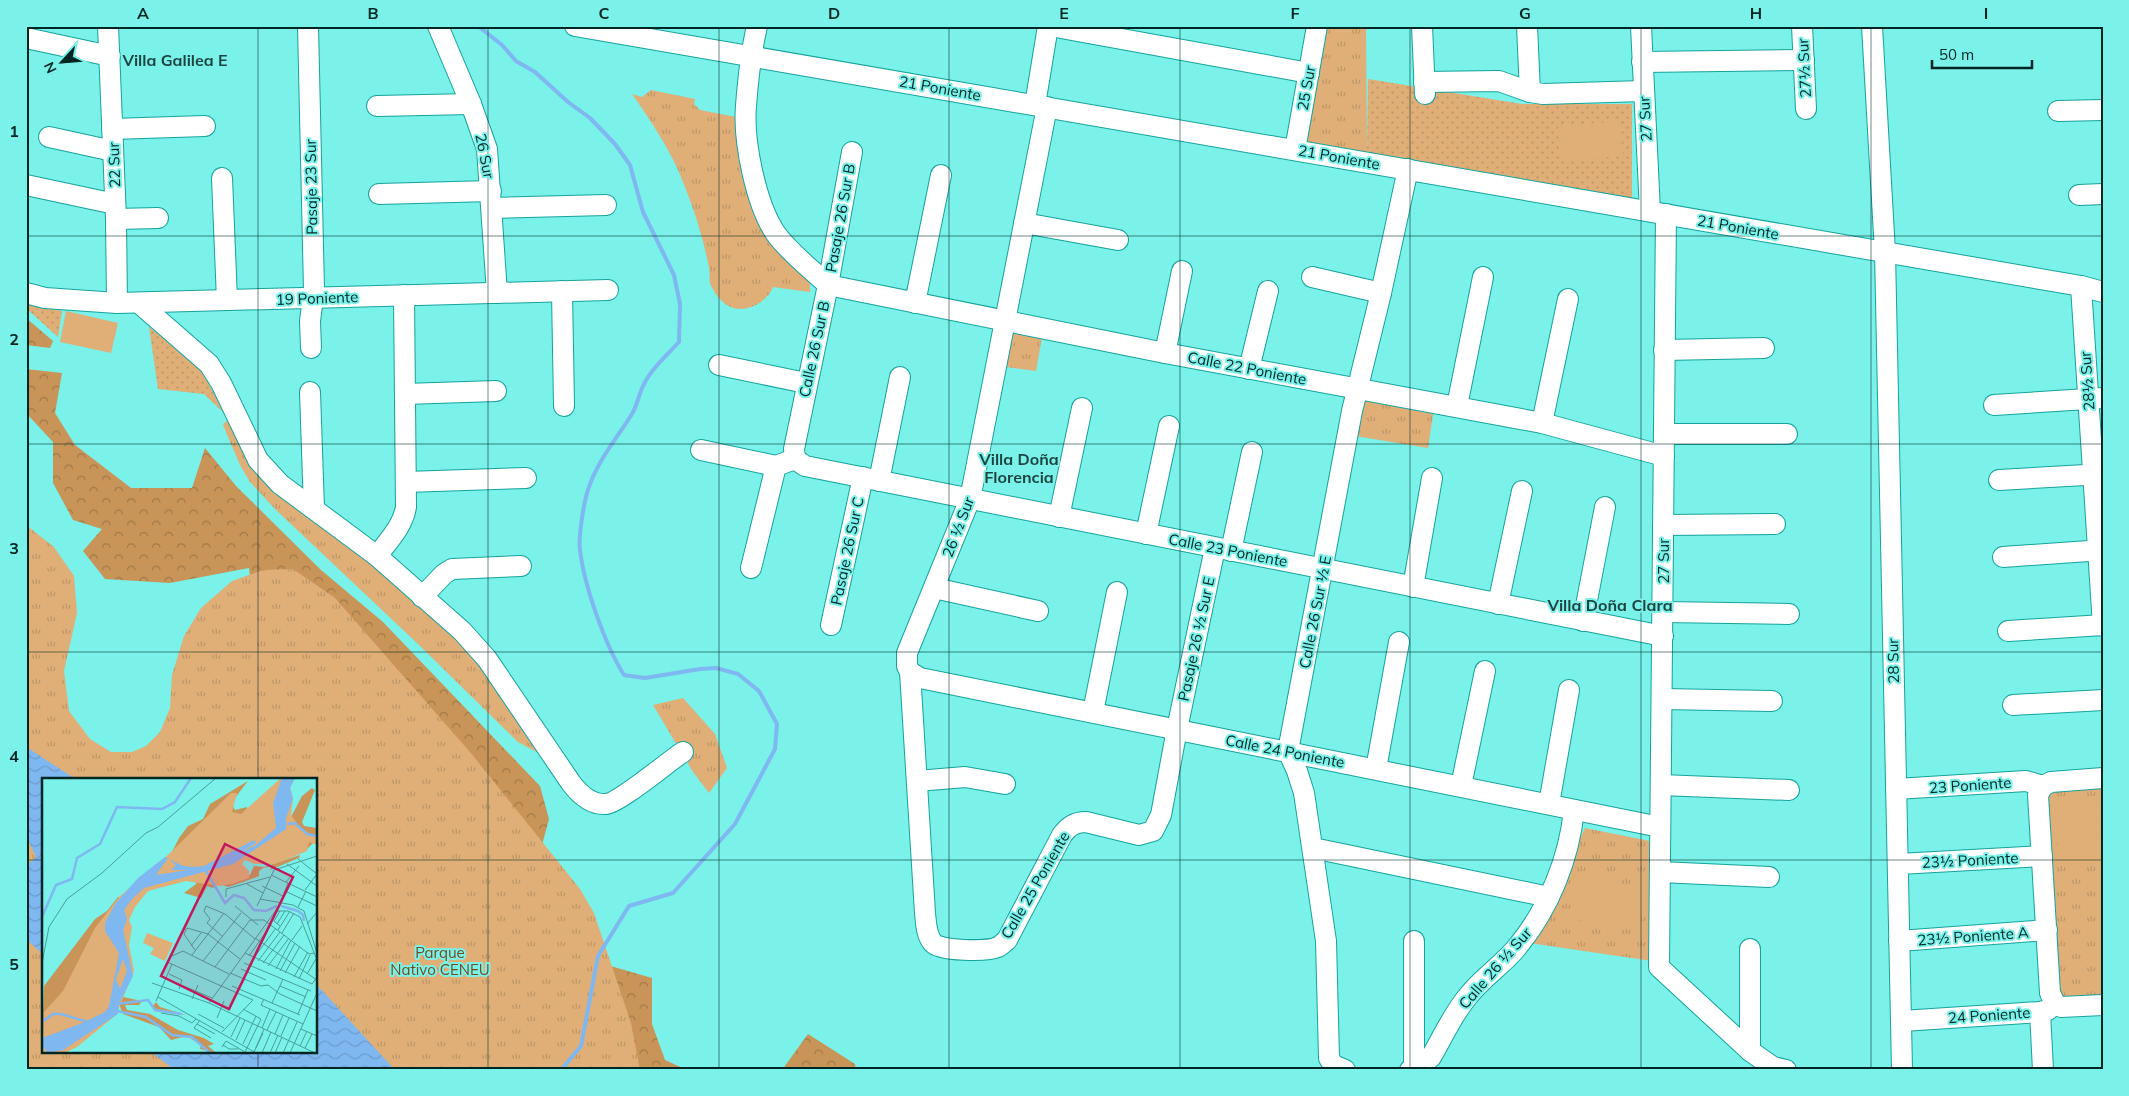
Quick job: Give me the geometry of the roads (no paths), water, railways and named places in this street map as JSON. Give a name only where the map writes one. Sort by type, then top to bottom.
[{"type":"street","name":"22 Sur","points":[[108,26],[116,212],[117,303]]},
{"type":"street","name":"Pasaje 23 Sur","points":[[308,26],[314,290],[312,298],[311,348]]},
{"type":"street","name":"26 Sur","points":[[438,26],[471,104],[487,150],[497,293]]},
{"type":"street","name":"21 Poniente","points":[[575,26],[2081,286],[2103,292]]},
{"type":"street","name":"Calle 26 Sur B","points":[[757,26],[750,56],[746,118],[752,167],[760,203],[767,219],[778,236],[828,285],[806,383],[794,449],[795,459]]},
{"type":"street","points":[[1049,26],[1309,73]]},
{"type":"street","name":"26 ½ Sur","points":[[934,944],[930,938],[925,912],[910,672],[907,666],[906,654],[970,499],[1024,223],[1041,106],[1049,26]]},
{"type":"street","name":"25 Sur","points":[[1295,150],[1317,26]]},
{"type":"street","points":[[1422,26],[1424,88],[1499,81],[1530,92],[1543,94],[1643,91]]},
{"type":"street","points":[[1527,26],[1530,92]]},
{"type":"street","name":"27 Sur","points":[[1641,26],[1643,91],[1658,213],[1664,350],[1659,967],[1750,1051]]},
{"type":"street","name":"27½ Sur","points":[[1802,26],[1806,109]]},
{"type":"street","name":"28 Sur","points":[[1872,26],[1885,252],[1902,1070]]},
{"type":"street","points":[[26,38],[110,56]]},
{"type":"street","points":[[1642,62],[1804,60]]},
{"type":"street","points":[[377,106],[471,104]]},
{"type":"street","points":[[2058,111],[2103,110]]},
{"type":"street","points":[[112,129],[205,126]]},
{"type":"street","points":[[49,137],[113,151]]},
{"type":"street","name":"Pasaje 26 Sur B","points":[[828,285],[852,152]]},
{"type":"street","name":"Calle 26 Sur ½ E","points":[[1288,751],[1357,389],[1408,169]]},
{"type":"street","points":[[916,303],[941,174]]},
{"type":"street","points":[[222,178],[227,300]]},
{"type":"street","points":[[26,185],[116,212],[158,218]]},
{"type":"street","points":[[379,194],[606,205]]},
{"type":"street","points":[[2079,195],[2103,194]]},
{"type":"street","points":[[1024,223],[1118,240]]},
{"type":"street","points":[[1165,353],[1182,270]]},
{"type":"street","points":[[1457,406],[1483,277]]},
{"type":"street","points":[[1312,278],[1381,292]]},
{"type":"street","name":"Calle 22 Poniente","points":[[828,285],[1165,353],[1542,423],[1664,456]]},
{"type":"street","name":"28½ Sur","points":[[2081,286],[2096,399],[2103,625]]},
{"type":"street","name":"19 Poniente","points":[[26,293],[46,298],[117,303],[608,290]]},
{"type":"street","points":[[562,291],[564,406]]},
{"type":"street","points":[[1249,369],[1268,292]]},
{"type":"street","points":[[378,556],[404,518],[406,482],[404,295]]},
{"type":"street","points":[[1542,423],[1568,299]]},
{"type":"street","points":[[139,302],[210,364],[258,460],[280,484],[378,556],[462,631],[480,650],[571,783],[583,797],[598,803],[613,802],[683,752]]},
{"type":"street","points":[[1664,350],[1764,348]]},
{"type":"street","points":[[719,365],[806,383]]},
{"type":"street","name":"Pasaje 26 Sur C","points":[[832,625],[900,377]]},
{"type":"street","points":[[405,394],[496,391]]},
{"type":"street","points":[[310,392],[314,510]]},
{"type":"street","points":[[1994,405],[2096,399]]},
{"type":"street","points":[[1059,517],[1082,408]]},
{"type":"street","points":[[1146,534],[1169,426]]},
{"type":"street","points":[[1664,434],[1787,434]]},
{"type":"street","points":[[701,450],[776,466],[795,459]]},
{"type":"street","name":"Pasaje 26 ½ Sur E","points":[[1078,822],[1086,822],[1139,835],[1153,831],[1161,815],[1176,730],[1223,549],[1252,452]]},
{"type":"street","name":"Calle 23 Poniente","points":[[795,459],[806,466],[1663,636]]},
{"type":"street","points":[[751,568],[776,466]]},
{"type":"street","points":[[1999,480],[2098,474]]},
{"type":"street","points":[[406,482],[526,478]]},
{"type":"street","points":[[1413,587],[1432,478]]},
{"type":"street","points":[[1498,604],[1522,491]]},
{"type":"street","points":[[1583,620],[1605,507]]},
{"type":"street","points":[[1663,525],[1775,524]]},
{"type":"street","points":[[2003,557],[2100,550]]},
{"type":"street","points":[[422,597],[444,574],[452,569],[521,566]]},
{"type":"street","points":[[934,588],[1038,611]]},
{"type":"street","points":[[1093,712],[1117,592]]},
{"type":"street","points":[[1663,612],[1789,614]]},
{"type":"street","points":[[2008,631],[2103,625]]},
{"type":"street","points":[[1376,769],[1399,642]]},
{"type":"street","points":[[1461,786],[1485,671]]},
{"type":"street","name":"Calle 24 Poniente","points":[[910,672],[920,678],[1660,827]]},
{"type":"street","points":[[1549,804],[1569,690]]},
{"type":"street","points":[[1662,699],[1772,701]]},
{"type":"street","points":[[2013,705],[2103,700]]},
{"type":"street","points":[[1288,751],[1304,793],[1326,940],[1328,1058],[1333,1065],[1344,1070]]},
{"type":"street","points":[[917,781],[965,777],[1005,784]]},
{"type":"street","points":[[2043,1070],[2047,1008],[2050,993],[2038,795],[2043,786],[2055,781],[2103,778]]},
{"type":"street","name":"23 Poniente","points":[[1896,789],[2026,781],[2043,786]]},
{"type":"street","points":[[1661,785],[1789,790]]},
{"type":"street","name":"Calle 26 ½ Sur","points":[[1416,1067],[1431,1057],[1467,996],[1518,947],[1549,897],[1565,858],[1572,829],[1574,810]]},
{"type":"street","name":"Calle 25 Poniente","points":[[934,944],[941,948],[987,950],[998,947],[1007,940],[1062,835],[1068,827],[1078,822]]},
{"type":"street","points":[[1313,848],[1549,897]]},
{"type":"street","name":"23½ Poniente","points":[[1899,864],[2042,856]]},
{"type":"street","points":[[1660,872],[1769,877]]},
{"type":"street","name":"23½ Poniente A","points":[[1899,941],[2047,930]]},
{"type":"street","points":[[1414,942],[1416,1067]]},
{"type":"street","points":[[1750,949],[1750,1051],[1773,1067],[1786,1070]]},
{"type":"street","name":"24 Poniente","points":[[1902,1021],[2103,1005]]},
{"type":"water","points":[[26,747],[74,778],[42,778],[42,953],[26,939],[26,866],[36,857],[26,835]]},
{"type":"water","points":[[318,986],[395,1070],[175,1070],[154,1054],[318,1054]]},
{"type":"waterway","points":[[478,26],[502,45],[516,61],[535,72],[568,102],[590,118],[615,144],[630,165],[643,212],[674,275],[680,304],[679,342],[659,362],[646,380],[632,414],[596,470],[588,490],[583,511],[580,544],[582,564],[591,597],[610,648],[624,675],[645,678],[716,668],[738,674],[759,691],[777,724],[775,749],[735,824],[673,893],[629,906],[598,956],[581,1046],[561,1070]]},
{"type":"district","name":"Villa Galilea E","points":[[175,60]]},
{"type":"district","name":"Villa Doña Florencia","points":[[1019,468]]},
{"type":"district","name":"Villa Doña Clara","points":[[1610,605]]},
{"type":"park label","name":"Parque Nativo CENEU","points":[[440,960]]}]
